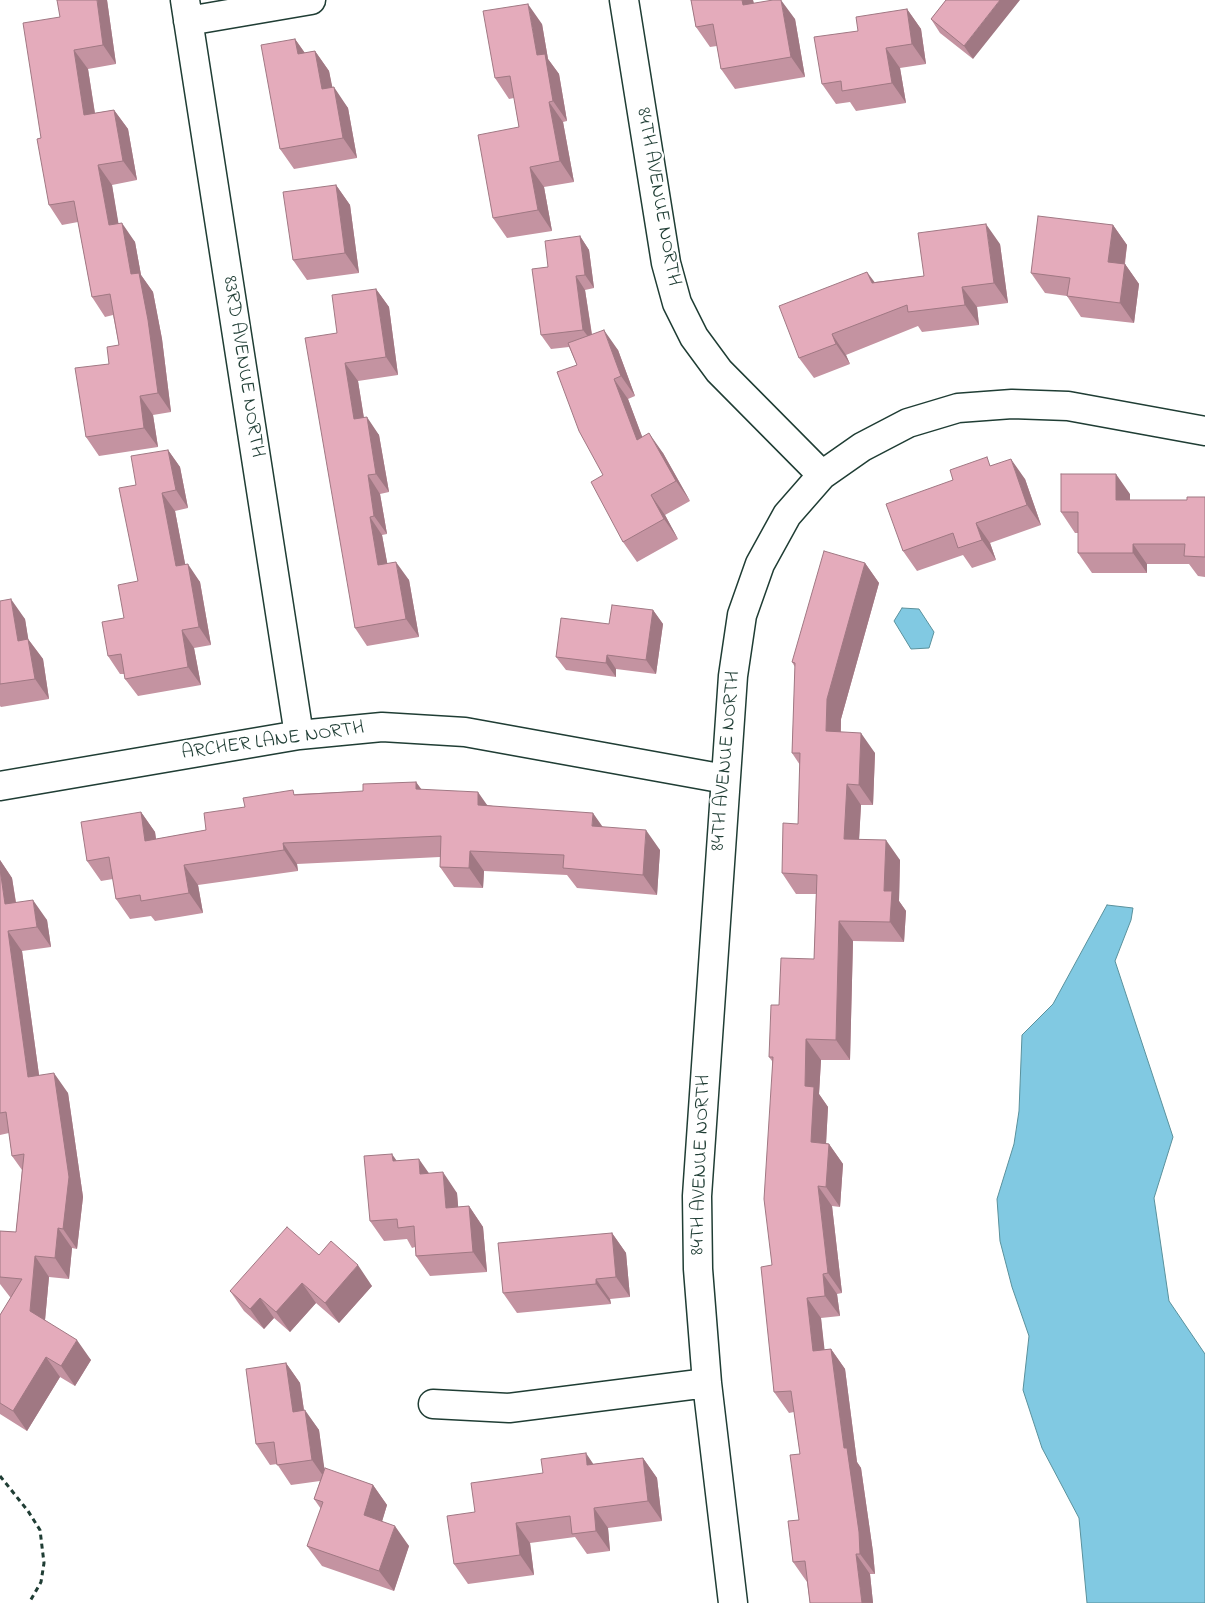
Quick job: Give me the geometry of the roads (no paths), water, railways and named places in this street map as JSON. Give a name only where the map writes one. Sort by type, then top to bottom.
[{"type":"street","points":[[186,11],[311,0]]},
{"type":"street","name":"84TH AVENUE NORTH","points":[[624,0],[666,263],[677,303],[694,337],[719,371],[822,475],[787,515],[760,564],[742,615],[733,676],[697,1196],[698,1269],[707,1383],[734,1603]]},
{"type":"street","name":"83RD AVENUE NORTH","points":[[186,11],[299,735]]},
{"type":"street","points":[[822,475],[862,446],[908,423],[958,408],[1012,404],[1068,406],[1205,431]]},
{"type":"street","name":"ARCHER LANE NORTH","points":[[0,786],[299,735],[382,727],[465,732],[725,779]]},
{"type":"street","points":[[434,1404],[509,1408],[707,1383]]},
{"type":"water","points":[[902,608],[919,609],[934,632],[929,648],[911,649],[894,621]]},
{"type":"water","points":[[1107,905],[1133,908],[1131,920],[1115,961],[1173,1137],[1154,1198],[1169,1301],[1205,1354],[1205,1603],[1087,1603],[1079,1518],[1042,1448],[1023,1390],[1029,1336],[1012,1287],[1000,1241],[997,1199],[1014,1144],[1019,1111],[1022,1035],[1053,1004]]}]
